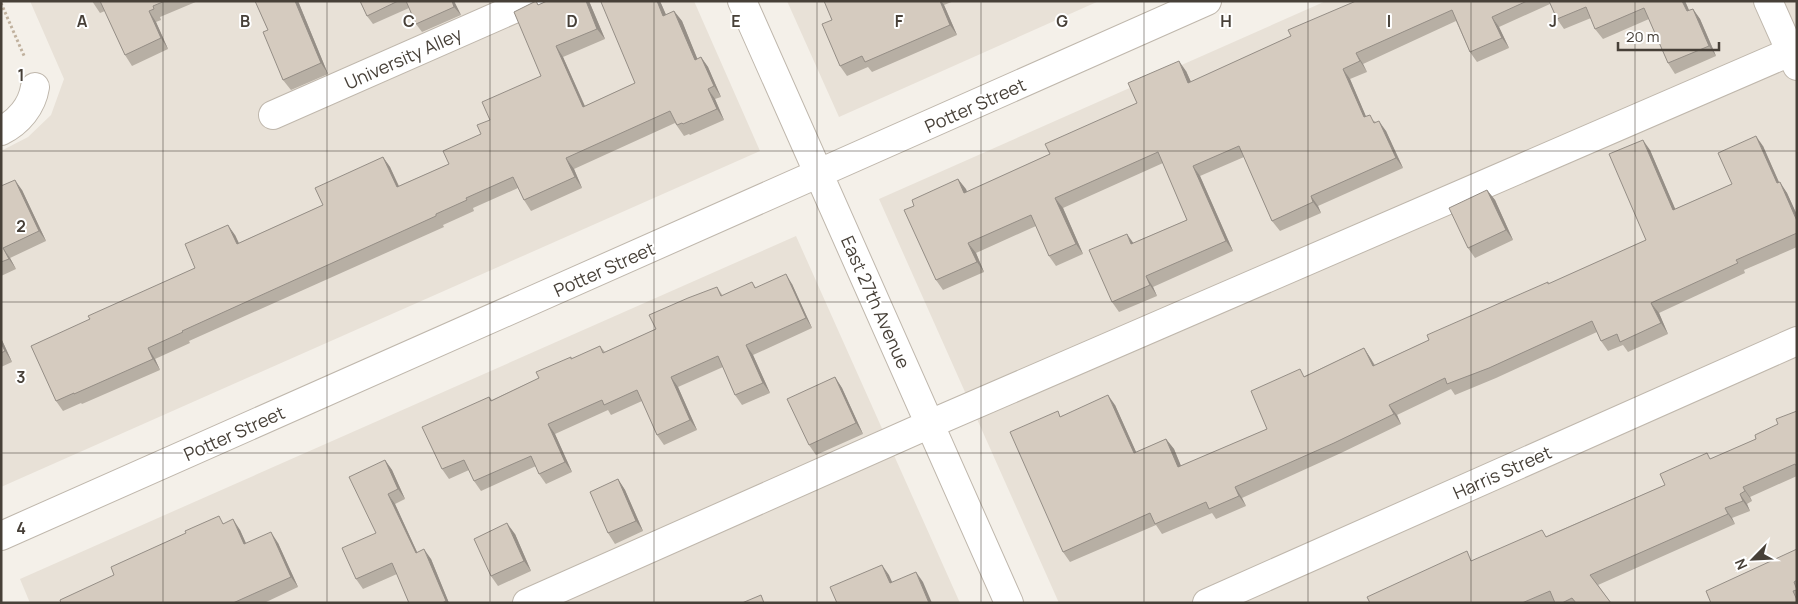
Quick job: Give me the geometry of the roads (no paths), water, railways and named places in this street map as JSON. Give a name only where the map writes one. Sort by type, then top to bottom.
[{"type":"street","name":"University Alley","points":[[273,116],[532,1]]},
{"type":"street","name":"East 27th Avenue","points":[[742,1],[1009,603]]},
{"type":"street","name":"Potter Street","points":[[1,536],[1207,1]]},
{"type":"street","points":[[528,603],[930,424],[1795,56],[1768,1]]},
{"type":"street","points":[[1,131],[14,122],[28,108],[34,96],[35,86]]},
{"type":"street","name":"Harris Street","points":[[1207,603],[1797,341]]}]
